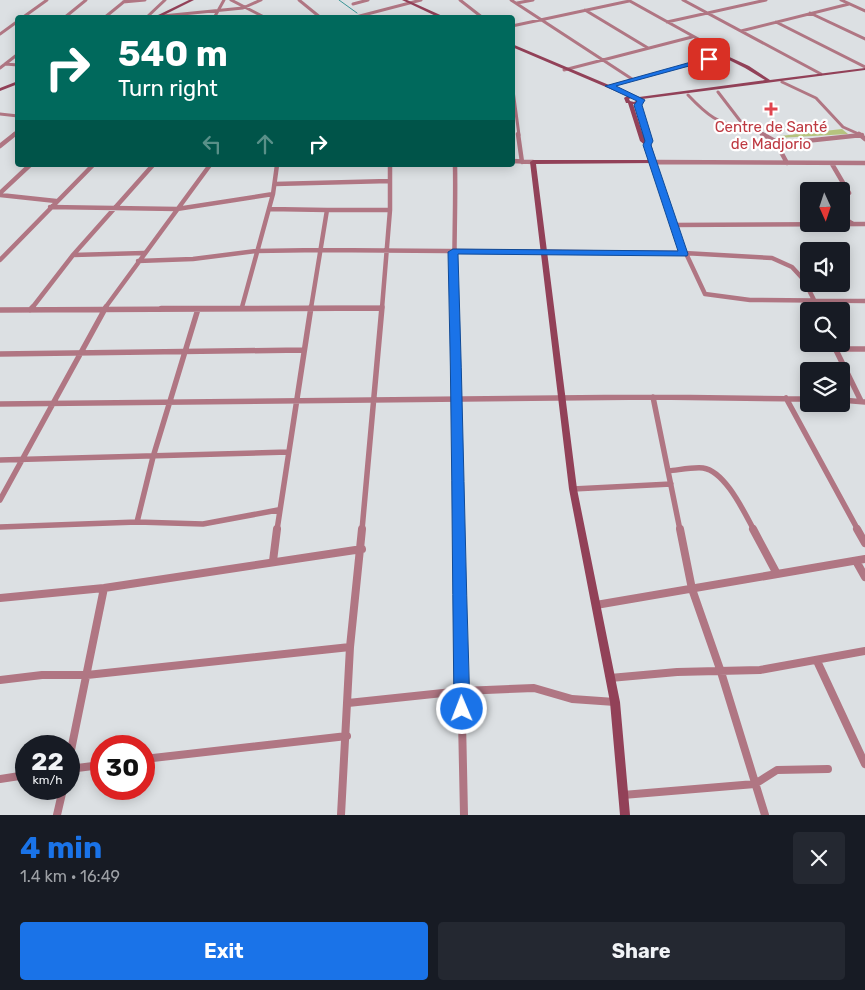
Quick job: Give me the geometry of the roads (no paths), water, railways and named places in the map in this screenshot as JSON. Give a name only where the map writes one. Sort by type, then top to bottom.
[{"type":"street","points":[[26,15],[46,0]]},
{"type":"street","points":[[68,15],[86,0]]},
{"type":"street","points":[[108,15],[125,1],[145,0]]},
{"type":"street","points":[[149,15],[165,0]]},
{"type":"street","points":[[162,15],[192,0]]},
{"type":"street","points":[[163,15],[197,0]]},
{"type":"street","points":[[216,15],[224,0]]},
{"type":"street","points":[[231,0],[259,15]]},
{"type":"street","points":[[179,15],[243,8],[261,0]]},
{"type":"street","points":[[300,0],[318,15]]},
{"type":"street","points":[[353,4],[368,0]]},
{"type":"street","points":[[362,15],[409,1],[421,0]]},
{"type":"street","points":[[460,0],[479,15]]},
{"type":"street","points":[[511,0],[632,79]]},
{"type":"street","points":[[517,4],[533,0]]},
{"type":"street","points":[[515,25],[628,0],[727,55],[769,81]]},
{"type":"street","points":[[683,0],[821,74]]},
{"type":"street","points":[[667,22],[766,0]]},
{"type":"street","points":[[841,0],[865,11]]},
{"type":"street","points":[[409,1],[439,15]]},
{"type":"street","points":[[409,1],[443,15]]},
{"type":"street","points":[[741,31],[849,4]]},
{"type":"street","points":[[585,10],[648,48]]},
{"type":"street","points":[[810,13],[865,39]]},
{"type":"street","points":[[776,22],[865,69]]},
{"type":"street","points":[[0,34],[15,23]]},
{"type":"street","points":[[7,29],[15,28]]},
{"type":"street","points":[[566,70],[602,59],[692,37]]},
{"type":"street","points":[[515,47],[629,99],[639,101],[718,92],[865,69]]},
{"type":"street","points":[[609,86],[727,55]]},
{"type":"street","points":[[0,68],[15,56]]},
{"type":"street","points":[[0,63],[15,65]]},
{"type":"street","points":[[639,101],[769,81],[865,69]]},
{"type":"street","points":[[566,70],[609,86],[629,99],[643,141],[647,145],[684,254],[704,294],[750,300],[865,301]]},
{"type":"street","points":[[0,89],[15,82]]},
{"type":"street","points":[[782,82],[816,98],[843,127],[864,136]]},
{"type":"street","points":[[718,92],[747,127],[777,144],[787,163]]},
{"type":"street","points":[[688,95],[712,120],[720,124],[747,127]]},
{"type":"street","points":[[639,101],[641,119],[649,141],[647,145]]},
{"type":"street","points":[[515,107],[522,162]]},
{"type":"street","points":[[0,114],[15,116]]},
{"type":"street","points":[[0,146],[15,134]]},
{"type":"street","points":[[777,144],[864,136]]},
{"type":"street","points":[[515,161],[865,163]]},
{"type":"street","points":[[533,162],[573,489],[615,702],[625,815]]},
{"type":"street","points":[[832,164],[843,182]]},
{"type":"street","points":[[0,194],[28,167]]},
{"type":"street","points":[[0,260],[91,167]]},
{"type":"street","points":[[30,310],[73,254],[151,167]]},
{"type":"street","points":[[0,500],[20,460],[82,353],[104,310],[144,252],[208,167]]},
{"type":"street","points":[[242,307],[273,194],[278,167]]},
{"type":"street","points":[[341,815],[347,736],[350,647],[362,549],[390,210],[390,167]]},
{"type":"street","points":[[455,167],[456,223],[453,252],[456,399],[459,433],[457,478],[464,815]]},
{"type":"street","points":[[275,184],[389,181]]},
{"type":"street","points":[[0,194],[56,201]]},
{"type":"street","points":[[50,207],[177,209],[273,194]]},
{"type":"street","points":[[269,209],[390,210]]},
{"type":"street","points":[[272,561],[294,400],[320,250],[320,233],[327,210]]},
{"type":"street","points":[[673,225],[865,224]]},
{"type":"street","points":[[138,261],[193,259],[256,252],[320,250],[543,251],[772,258],[784,261],[804,280],[814,301]]},
{"type":"street","points":[[73,254],[144,252]]},
{"type":"street","points":[[0,310],[242,307],[311,309],[381,308]]},
{"type":"street","points":[[137,522],[153,457],[198,308]]},
{"type":"street","points":[[850,348],[865,349]]},
{"type":"street","points":[[0,354],[303,350]]},
{"type":"street","points":[[837,352],[863,402]]},
{"type":"street","points":[[653,396],[692,589],[721,672],[765,815]]},
{"type":"street","points":[[0,404],[561,399],[653,396],[800,399]]},
{"type":"street","points":[[786,398],[865,543]]},
{"type":"street","points":[[850,401],[863,402]]},
{"type":"street","points":[[0,460],[288,452]]},
{"type":"street","points":[[668,471],[700,468],[714,472],[740,508],[777,574]]},
{"type":"street","points":[[573,489],[671,484]]},
{"type":"street","points":[[0,527],[137,522],[167,525],[203,524],[278,510]]},
{"type":"street","points":[[0,598],[104,588],[272,561],[362,549]]},
{"type":"street","points":[[596,605],[865,559]]},
{"type":"street","points":[[856,561],[865,577]]},
{"type":"street","points":[[74,735],[104,588]]},
{"type":"street","points":[[0,680],[42,675],[87,675],[350,647]]},
{"type":"street","points":[[610,678],[677,672],[760,670],[865,651]]},
{"type":"street","points":[[817,661],[865,764]]},
{"type":"street","points":[[348,703],[462,691],[534,688],[572,699],[615,702]]},
{"type":"street","points":[[155,758],[347,736]]},
{"type":"street","points":[[623,795],[756,784],[778,770],[828,769]]},
{"type":"street","points":[[0,779],[15,777]]},
{"type":"street","points":[[57,815],[60,800]]},
{"type":"waterway","points":[[339,0],[357,13]]},
{"type":"place","name":"Centre de Santé de Madjorio","points":[[771,109]]}]
